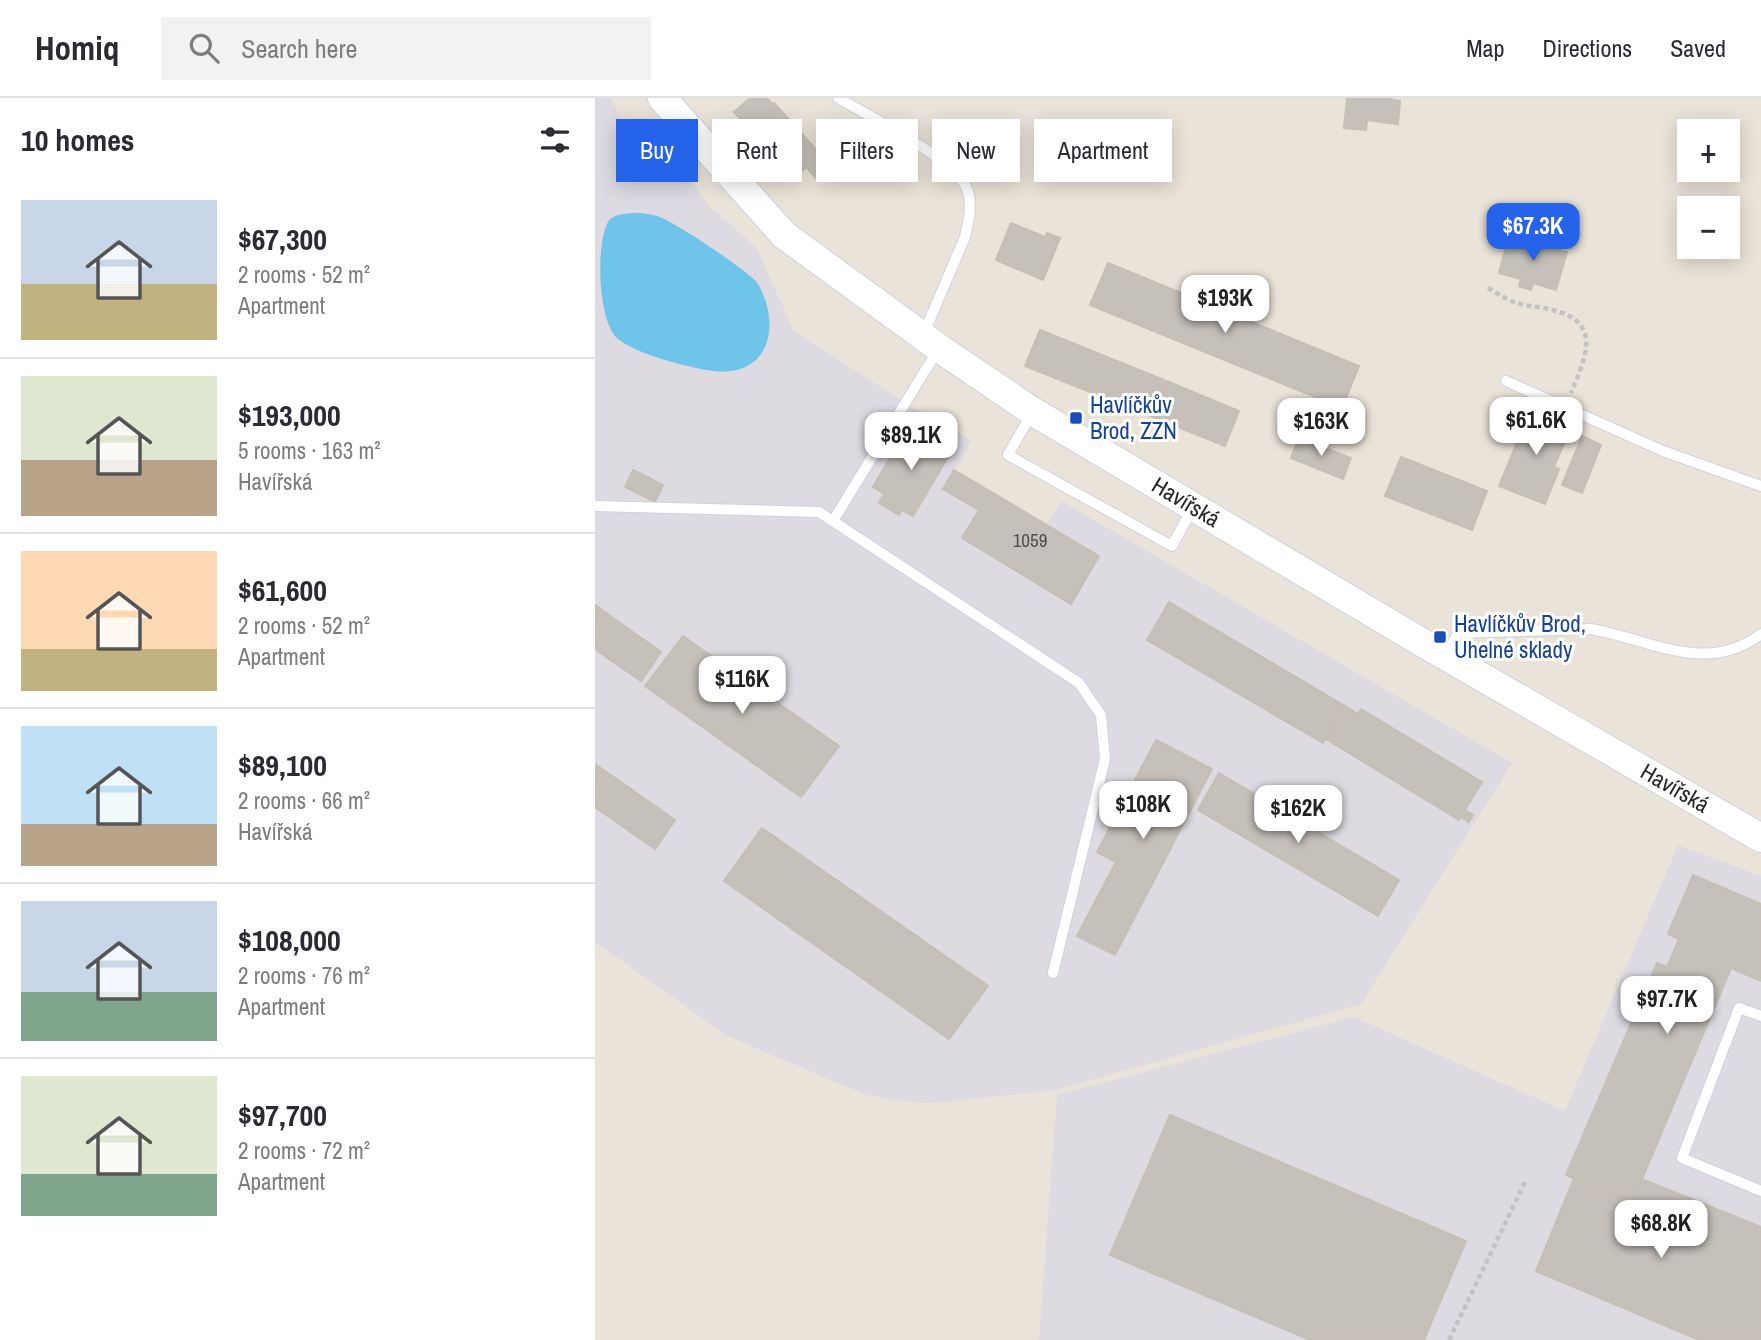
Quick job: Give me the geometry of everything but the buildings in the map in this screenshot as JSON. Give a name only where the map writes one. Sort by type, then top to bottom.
[{"type":"street","name":"Havířská","points":[[662,98],[783,234],[931,342],[1032,411],[1445,656],[1761,838]]},
{"type":"lane","points":[[833,522],[931,342],[969,220],[967,191],[951,170],[930,153],[838,98]]},
{"type":"lane","points":[[1506,381],[1663,451],[1761,486]]},
{"type":"lane","points":[[1032,411],[1008,455],[1172,546],[1194,507]]},
{"type":"lane","points":[[595,506],[819,512],[1079,683],[1101,715],[1105,759],[1053,973]]},
{"type":"lane","points":[[1445,656],[1458,633],[1591,629],[1612,632],[1674,653],[1698,654],[1724,653],[1761,634]]},
{"type":"lane","points":[[1761,1016],[1739,1008],[1682,1158],[1761,1191]]},
{"type":"path","points":[[1488,288],[1516,303],[1561,312],[1576,318],[1584,329],[1587,341],[1583,362],[1566,407]]},
{"type":"path","points":[[1449,1340],[1525,1182]]},
{"type":"shaded area","points":[[595,98],[611,98],[621,119],[616,119],[616,182],[692,182],[708,205],[756,247],[794,331],[904,402],[971,441],[955,470],[1047,524],[1061,501],[1512,763],[1361,1004],[1055,1090],[933,1103],[866,1095],[727,1036],[595,942]]},
{"type":"shaded area","points":[[1678,845],[1761,876],[1761,1340],[1039,1340],[1057,1095],[1354,1017],[1565,1111]]},
{"type":"water","points":[[641,213],[660,217],[682,229],[729,260],[758,284],[769,316],[769,332],[758,358],[747,366],[732,371],[713,371],[650,355],[618,339],[611,330],[602,298],[602,243],[610,219]]},
{"type":"place","name":"Havlíčkův Brod, ZZN","points":[[1076,418]]},
{"type":"place","name":"Havlíčkův Brod, Uhelné sklady","points":[[1440,637]]}]
